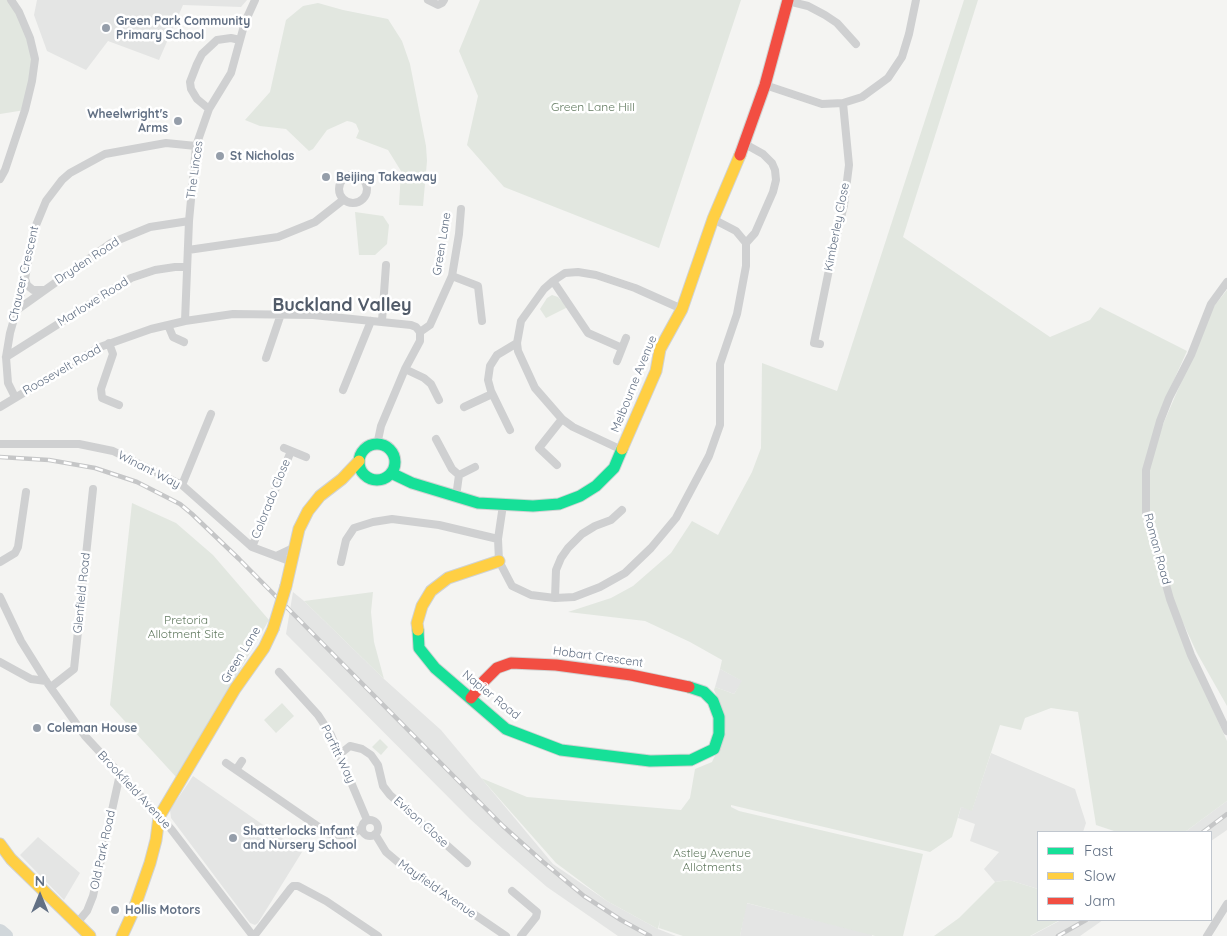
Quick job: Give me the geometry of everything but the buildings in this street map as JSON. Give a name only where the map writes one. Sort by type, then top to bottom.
[{"type":"street","points":[[0,179],[5,170],[25,110],[35,59],[30,38],[19,12],[11,0]]},
{"type":"street","name":"The Linces","points":[[184,321],[189,221],[196,146],[209,109],[231,73],[245,22],[255,0]]},
{"type":"street","points":[[428,0],[438,5],[444,0]]},
{"type":"street","points":[[788,0],[808,6],[825,15],[837,23],[856,44]]},
{"type":"street","name":"Melbourne Avenue","points":[[392,473],[412,483],[478,503],[533,506],[559,504],[580,496],[596,486],[614,468],[656,371],[660,349],[682,308],[713,219],[745,144],[765,85],[788,0]]},
{"type":"street","points":[[765,85],[822,104],[843,103],[862,96],[888,78],[902,57],[916,0]]},
{"type":"street","points":[[209,109],[197,99],[191,89],[190,82],[196,64],[202,54],[217,40],[231,38],[240,40]]},
{"type":"street","name":"Kimberley Close","points":[[820,344],[814,343],[844,206],[849,165],[843,103]]},
{"type":"street","name":"Chaucer Crescent","points":[[15,397],[8,383],[6,357],[10,332],[25,278],[39,214],[53,191],[70,173],[105,154],[166,143],[196,146]]},
{"type":"street","points":[[745,144],[763,154],[772,163],[776,180],[773,192],[755,233],[746,243]]},
{"type":"street","points":[[188,250],[278,237],[315,222],[343,200]]},
{"type":"street","name":"Green Lane","points":[[377,445],[381,426],[405,369],[420,341],[420,332],[431,323],[452,276],[461,209]]},
{"type":"street","points":[[503,505],[498,539],[499,561],[512,586],[531,595],[555,598],[574,597],[600,587],[625,573],[676,518],[710,456],[720,425],[720,364],[737,314],[744,285],[746,243],[736,231],[713,219]]},
{"type":"street","name":"Dryden Road","points":[[17,310],[111,243],[150,227],[189,221]]},
{"type":"street","points":[[382,321],[386,265]]},
{"type":"street","name":"Marlowe Road","points":[[6,357],[131,278],[155,270],[175,267],[186,268]]},
{"type":"street","points":[[622,450],[574,427],[562,419],[535,388],[518,351],[517,343],[522,322],[544,289],[565,273],[578,272],[596,275],[682,308]]},
{"type":"street","points":[[452,276],[478,286],[482,321]]},
{"type":"street","name":"Dryden Road","points":[[25,278],[27,285],[33,290],[44,290]]},
{"type":"street","points":[[553,281],[588,332],[622,348]]},
{"type":"street","name":"Roman Road","points":[[1227,282],[1211,304],[1191,355],[1169,398],[1148,458],[1146,470],[1146,513],[1170,599],[1191,655],[1227,731]]},
{"type":"street","name":"Roosevelt Road","points":[[0,407],[70,364],[110,344],[184,321],[233,314],[313,315],[382,321],[414,326],[420,332]]},
{"type":"street","points":[[266,358],[281,314]]},
{"type":"street","points":[[343,390],[371,321]]},
{"type":"street","points":[[168,325],[173,337],[184,342]]},
{"type":"street","points":[[617,361],[626,338]]},
{"type":"street","points":[[510,430],[492,394],[488,380],[490,366],[497,355],[517,343]]},
{"type":"street","points":[[110,344],[113,354],[100,389],[102,398],[119,405]]},
{"type":"street","points":[[405,369],[424,378],[431,384],[438,400]]},
{"type":"street","points":[[464,408],[492,394]]},
{"type":"street","points":[[182,485],[211,414]]},
{"type":"street","points":[[557,465],[539,448],[562,419]]},
{"type":"street","points":[[436,439],[452,469],[459,475]]},
{"type":"street","name":"Winant Way","points":[[0,444],[78,444],[113,451],[182,485],[252,547],[292,562]]},
{"type":"street","points":[[377,445],[388,448],[394,457],[394,468],[392,473],[383,479],[372,479],[363,473],[360,461],[368,447],[377,445]]},
{"type":"street","name":"Colorado Close","points":[[252,547],[287,450],[306,457]]},
{"type":"street","name":"Green Lane","points":[[159,817],[184,772],[247,670],[264,648],[273,629],[286,586],[299,528],[308,511],[320,496],[342,479],[360,461]]},
{"type":"street","points":[[459,475],[475,467]]},
{"type":"street","name":"Green Lane","points":[[342,479],[363,473]]},
{"type":"street","points":[[456,497],[459,475]]},
{"type":"street","name":"Glenfield Road","points":[[48,684],[74,669],[93,489]]},
{"type":"street","points":[[0,562],[15,553],[18,547],[26,492]]},
{"type":"street","points":[[555,598],[556,570],[568,548],[582,534],[594,526],[611,520],[622,510]]},
{"type":"street","points":[[341,562],[346,540],[354,528],[382,520],[392,519],[439,525],[498,539]]},
{"type":"street","points":[[276,556],[295,547]]},
{"type":"street","name":"Napier Road","points":[[499,561],[448,578],[432,591],[422,606],[417,623],[419,648],[435,668],[506,729],[561,750],[650,761],[692,760],[714,749],[719,734],[719,716]]},
{"type":"street","name":"Brookfield Avenue","points":[[0,598],[21,641],[48,684],[85,736],[159,817],[205,872],[253,936]]},
{"type":"street","points":[[0,662],[31,679],[48,684]]},
{"type":"street","name":"Hobart Crescent","points":[[471,698],[497,668],[512,663],[556,665],[682,684],[704,692],[713,701],[719,716]]},
{"type":"street","name":"Parfitt Way","points":[[279,672],[318,715],[331,735],[367,820]]},
{"type":"street","name":"Evison Close","points":[[340,754],[350,746],[362,748],[371,755],[378,765],[383,786],[390,795],[467,863]]},
{"type":"street","points":[[236,770],[242,761]]},
{"type":"street","points":[[226,763],[329,834],[351,834],[361,829]]},
{"type":"street","name":"Old Park Road","points":[[77,923],[87,912],[93,896],[120,774]]},
{"type":"street","points":[[122,936],[133,912],[150,863],[159,817]]},
{"type":"street","points":[[367,820],[362,823],[361,829],[366,835],[375,834]]},
{"type":"street","name":"Mayfield Avenue","points":[[367,820],[377,823],[378,829],[375,834],[386,852],[398,863],[506,936]]},
{"type":"street","points":[[0,844],[11,859],[90,936]]},
{"type":"street","points":[[253,936],[293,886],[302,887],[326,901],[378,936]]},
{"type":"street","points":[[512,891],[536,912],[536,918],[522,936]]},
{"type":"street","points":[[1207,936],[1227,904]]},
{"type":"shaded area","name":"Green Park Community Primary School","points":[[37,0],[247,0],[241,7],[183,5],[159,60],[108,41],[86,70],[47,51],[34,15]]},
{"type":"shaded area","points":[[293,592],[384,679],[441,730],[553,864],[607,901],[658,929],[676,936],[618,936],[547,887],[503,849],[470,819],[286,634]]},
{"type":"shaded area","points":[[720,669],[743,681],[734,694],[715,687]]},
{"type":"shaded area","points":[[991,753],[1075,789],[1086,823],[1083,831],[1037,831],[1037,889],[1009,880],[995,882],[984,869],[999,852],[970,841],[975,824],[958,818],[961,807],[972,810]]},
{"type":"shaded area","name":"Shatterlocks Infant and Nursery School","points":[[193,776],[302,852],[255,925],[250,923],[171,818],[170,810]]},
{"type":"shaded area","points":[[1227,801],[1227,830],[1212,840],[1212,831],[1186,831]]},
{"type":"shaded area","points":[[38,837],[80,873],[64,900],[20,855]]},
{"type":"shaded area","points":[[746,903],[872,934],[872,936],[740,936]]},
{"type":"shaded area","points":[[1059,921],[1102,921],[1080,936],[1031,936]]},
{"type":"green space","points":[[0,0],[11,0],[35,59],[25,110],[0,114]]},
{"type":"green space","name":"Green Lane Hill","points":[[480,0],[741,0],[659,248],[504,187],[467,145],[478,96],[459,51]]},
{"type":"green space","name":"Astley Avenue Allotments","points":[[964,0],[978,0],[903,237],[1050,337],[1090,320],[1100,307],[1187,351],[1160,411],[1143,472],[1145,515],[1190,658],[1227,741],[1227,801],[1186,831],[1114,831],[1096,825],[1078,712],[1051,708],[1025,718],[1021,730],[1000,725],[972,811],[961,807],[952,837],[930,852],[731,805],[731,807],[739,811],[923,854],[903,936],[875,936],[747,903],[740,936],[683,936],[659,928],[660,920],[658,929],[607,901],[556,863],[481,778],[527,797],[681,810],[690,798],[695,769],[712,762],[726,732],[722,708],[714,690],[715,687],[734,694],[742,681],[720,669],[722,660],[690,642],[645,621],[568,612],[611,598],[633,586],[671,553],[692,521],[718,535],[752,472],[761,448],[762,363],[837,391]]},
{"type":"green space","points":[[318,3],[388,19],[402,41],[410,64],[426,146],[427,161],[423,206],[399,205],[401,171],[388,150],[356,138],[359,131],[356,124],[352,122],[347,121],[327,130],[313,149],[309,151],[286,129],[260,126],[245,120],[270,92],[286,20],[303,6]]},
{"type":"green space","points":[[355,212],[383,216],[389,225],[387,244],[375,255],[359,255]]},
{"type":"green space","points":[[1227,290],[1227,706],[1197,653],[1172,599],[1146,513],[1149,464],[1164,422],[1214,306]]},
{"type":"green space","points":[[552,295],[558,297],[568,307],[546,318],[540,309],[547,298]]},
{"type":"green space","name":"Pretoria Allotment Site","points":[[132,503],[176,523],[213,555],[269,620],[177,778],[110,705]]},
{"type":"green space","points":[[373,592],[371,612],[374,642],[384,679],[304,601]]},
{"type":"green space","points":[[282,703],[294,716],[276,733],[264,720]]},
{"type":"green space","points":[[380,739],[388,747],[381,755],[372,747]]},
{"type":"green space","points":[[1009,880],[1037,889],[1037,921],[1058,921],[1030,936],[934,936],[959,918],[995,882]]},
{"type":"waterway","points":[[0,931],[6,936]]},
{"type":"railway","points":[[0,457],[49,460],[95,468],[137,482],[180,504],[239,559],[503,826],[584,896],[650,936]]},
{"type":"railway","points":[[1204,831],[1227,814]]},
{"type":"railway","points":[[1058,936],[1084,921]]},
{"type":"traffic: fast","points":[[377,444],[389,450],[395,462],[389,474],[377,480],[365,474],[359,462],[365,450],[377,444]]},
{"type":"traffic: fast","points":[[391,473],[412,483],[478,503],[533,506],[559,504],[580,496],[596,486],[614,468],[622,449]]},
{"type":"traffic: fast","points":[[418,630],[419,648],[435,668],[506,729],[561,750],[650,761],[691,760],[714,749],[719,734],[719,717],[713,701],[704,692],[689,687]]},
{"type":"traffic: slow","points":[[622,449],[656,371],[660,349],[682,309],[713,219],[740,155]]},
{"type":"traffic: slow","points":[[286,586],[299,529],[308,511],[320,496],[342,479],[359,461]]},
{"type":"traffic: slow","points":[[418,630],[417,623],[422,606],[431,591],[448,578],[499,561]]},
{"type":"traffic: slow","points":[[273,629],[286,586]]},
{"type":"traffic: slow","points":[[122,936],[133,912],[150,863],[159,817],[235,689],[264,648],[273,629]]},
{"type":"traffic: slow","points":[[0,844],[11,859],[90,936]]},
{"type":"traffic: jam","points":[[740,155],[765,85],[788,0]]},
{"type":"traffic: jam","points":[[471,698],[497,668],[511,663],[556,665],[631,675],[689,687]]},
{"type":"place","name":"Green Park Community Primary School","points":[[106,28]]},
{"type":"place","name":"Wheelwright's Arms","points":[[178,121]]},
{"type":"place","name":"St Nicholas","points":[[220,156]]},
{"type":"place","name":"Beijing Takeaway","points":[[326,177]]},
{"type":"place","name":"Coleman House","points":[[37,728]]},
{"type":"place","name":"Shatterlocks Infant and Nursery School","points":[[233,838]]},
{"type":"place","name":"Hollis Motors","points":[[115,910]]},
{"type":"district","name":"Buckland Valley","points":[[342,306]]}]
